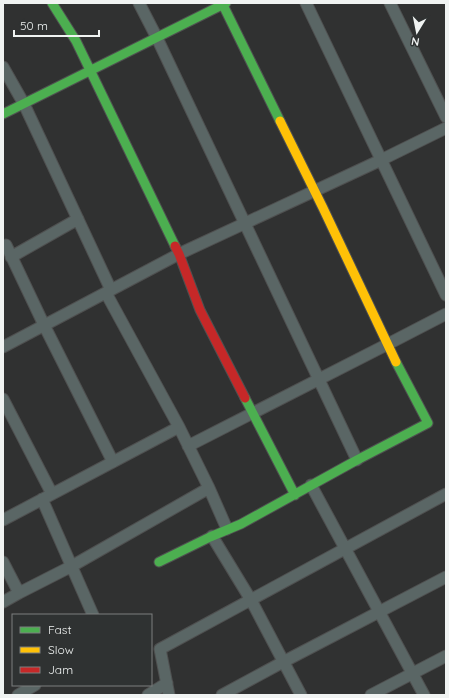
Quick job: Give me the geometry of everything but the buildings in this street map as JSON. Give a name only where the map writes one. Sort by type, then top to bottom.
[{"type":"street","points":[[52,3],[76,40],[178,254],[200,310],[295,495]]},
{"type":"street","points":[[139,3],[357,460]]},
{"type":"street","points":[[306,3],[446,295]]},
{"type":"street","points":[[390,3],[446,117]]},
{"type":"street","points":[[3,114],[224,4],[388,344],[428,423],[241,524],[227,529],[159,562]]},
{"type":"street","points":[[3,67],[24,104],[78,219],[108,291],[179,427],[227,529]]},
{"type":"street","points":[[3,347],[178,254],[445,130]]},
{"type":"street","points":[[11,257],[78,219]]},
{"type":"street","points":[[6,245],[44,326],[113,462]]},
{"type":"street","points":[[188,446],[446,314]]},
{"type":"street","points":[[3,399],[47,497],[72,566],[93,614]]},
{"type":"street","points":[[3,520],[179,427]]},
{"type":"street","points":[[311,486],[380,611],[424,695]]},
{"type":"street","points":[[3,602],[72,566],[209,488]]},
{"type":"street","points":[[169,695],[160,649],[446,494]]},
{"type":"street","points":[[212,536],[251,600],[301,695]]},
{"type":"street","points":[[3,562],[19,593]]},
{"type":"street","points":[[222,695],[446,577]]},
{"type":"street","points":[[371,695],[446,656]]},
{"type":"street","points":[[148,695],[167,683]]},
{"type":"street","points":[[18,695],[33,686]]},
{"type":"traffic: fast","points":[[52,3],[76,41],[175,246]]},
{"type":"traffic: fast","points":[[3,114],[226,3]]},
{"type":"traffic: fast","points":[[223,5],[280,121]]},
{"type":"traffic: fast","points":[[159,562],[210,537],[241,524],[428,423],[396,362]]},
{"type":"traffic: fast","points":[[245,398],[295,495]]},
{"type":"traffic: slow","points":[[280,121],[396,362]]},
{"type":"traffic: jam","points":[[175,246],[200,310],[245,398]]}]
